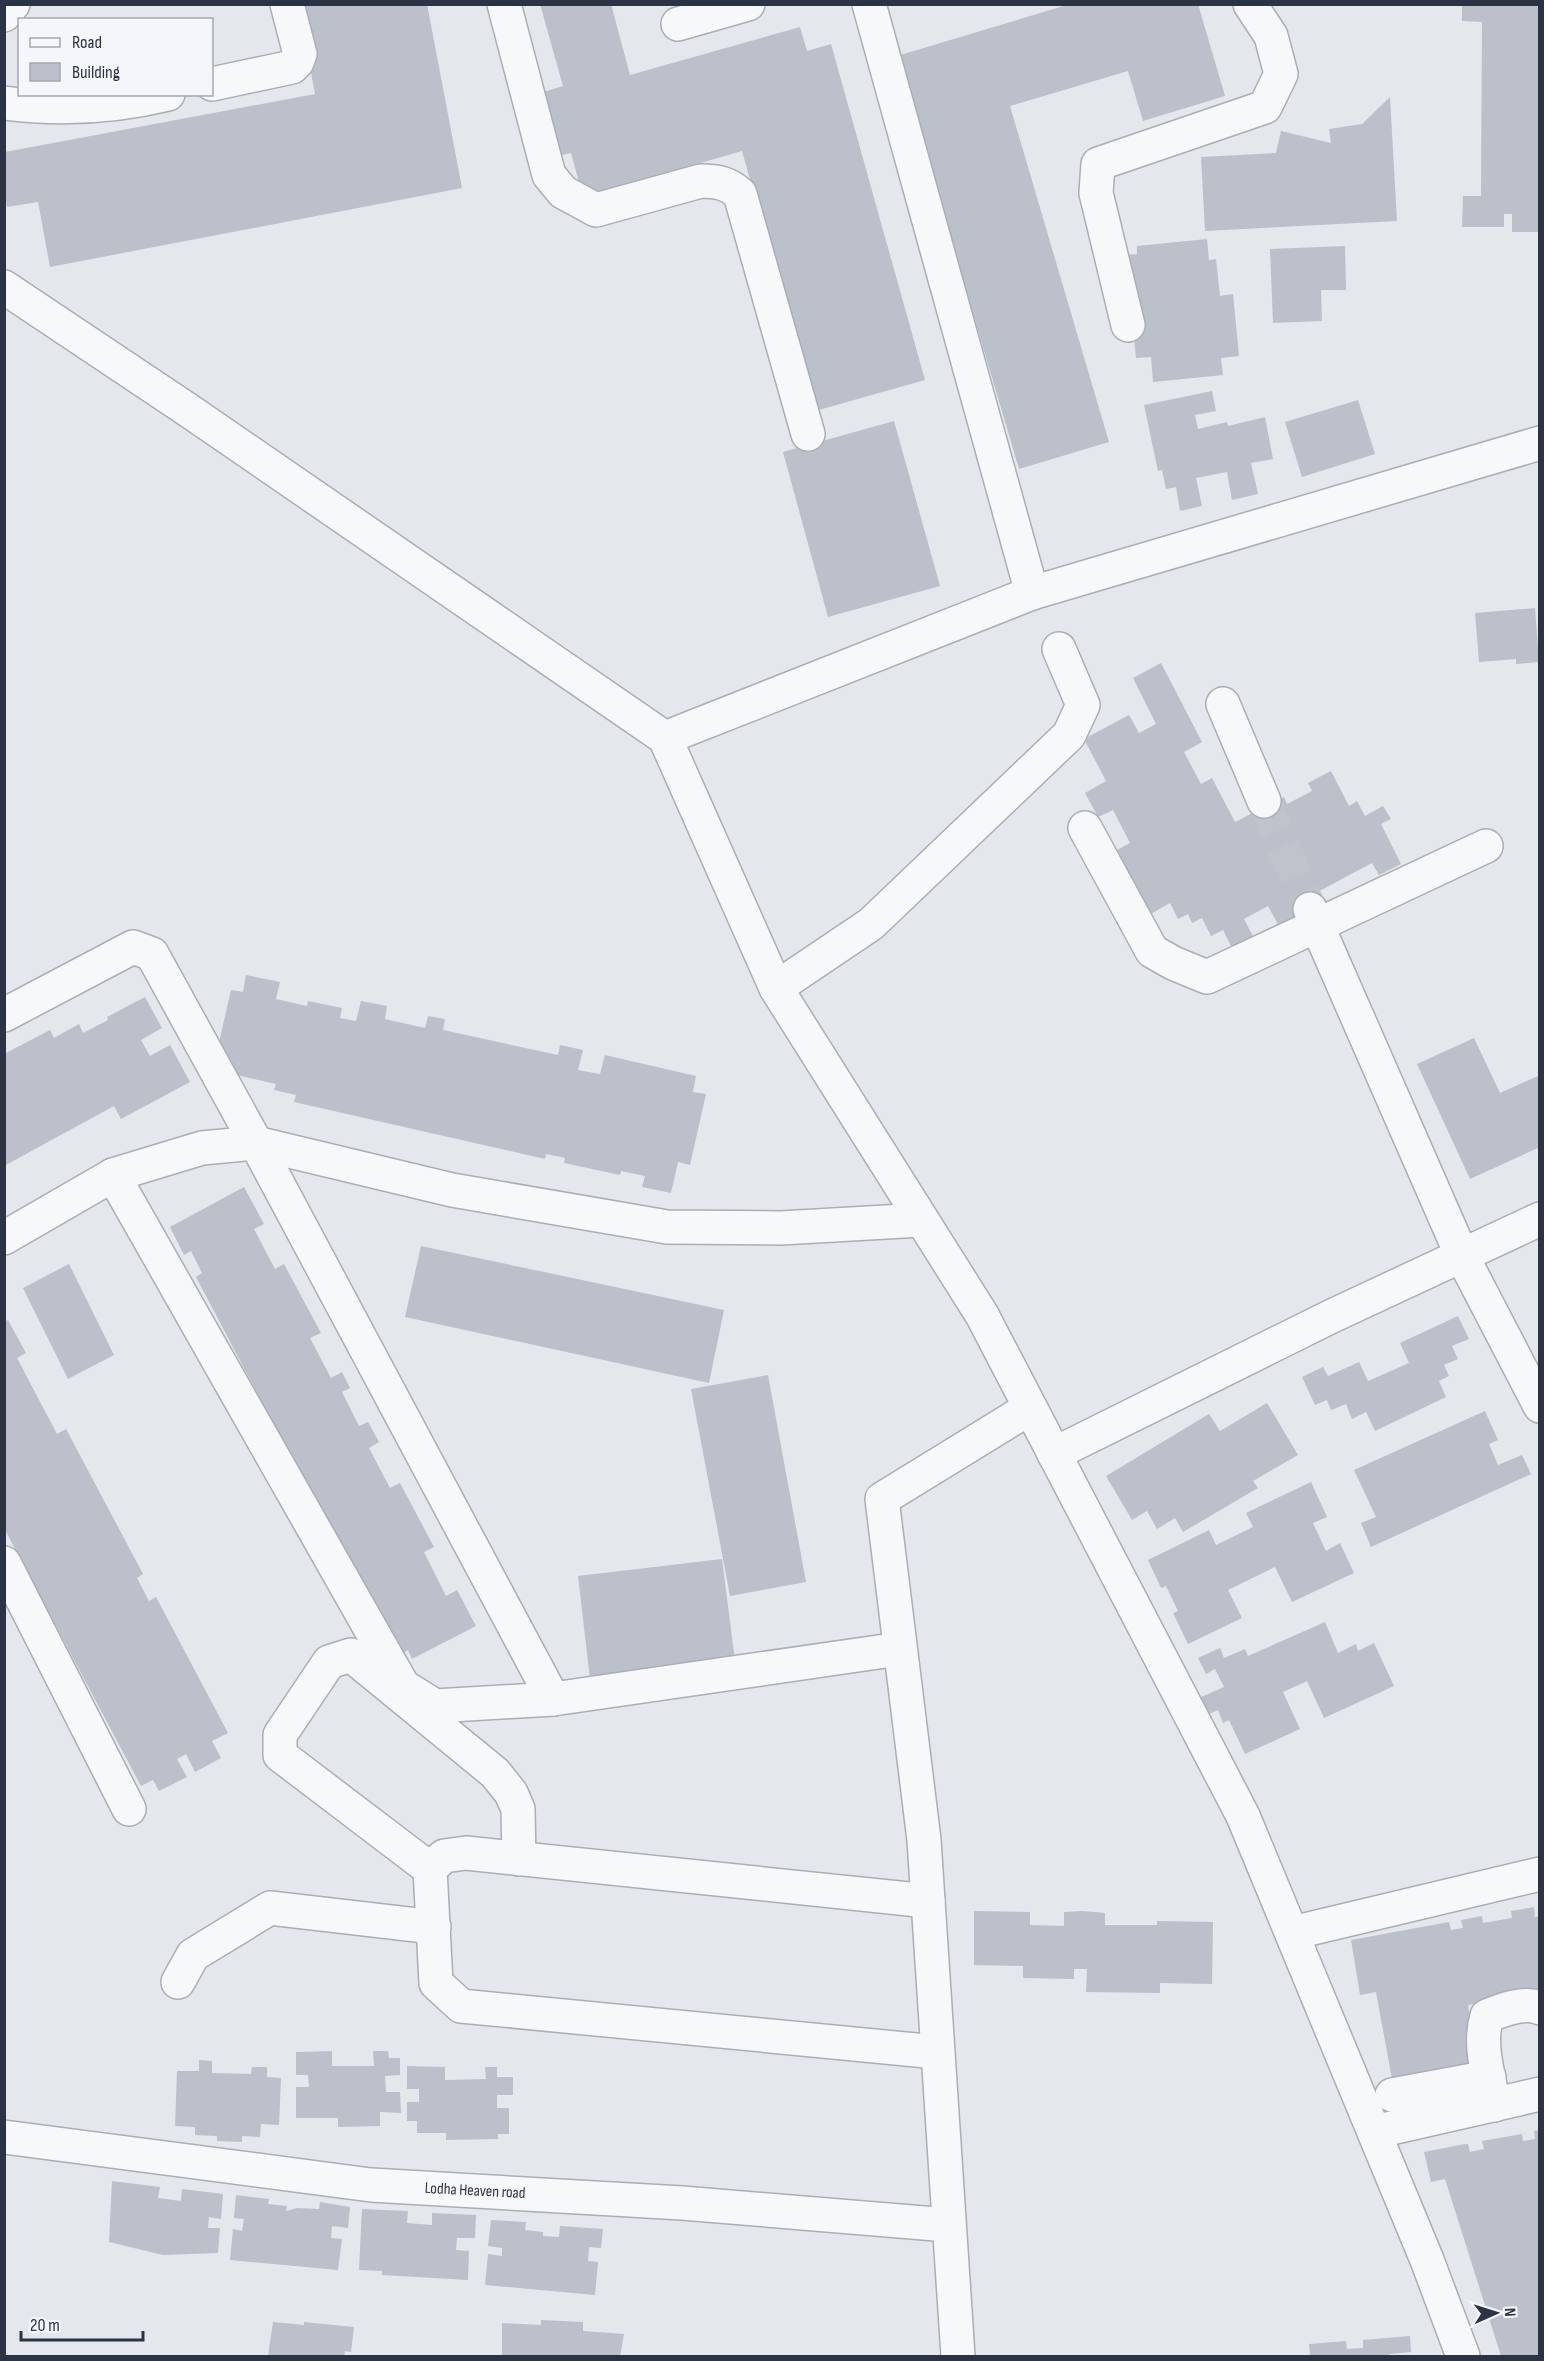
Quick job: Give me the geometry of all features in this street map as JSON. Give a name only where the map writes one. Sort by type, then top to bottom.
[{"type":"street","points":[[4,15],[13,4]]},
{"type":"street","points":[[213,84],[292,67],[297,62],[300,54],[287,4]]},
{"type":"street","points":[[504,4],[549,175],[563,192],[596,210],[701,181],[731,185],[740,194],[808,434]]},
{"type":"street","points":[[678,24],[748,4]]},
{"type":"street","points":[[1128,325],[1096,193],[1098,164],[1265,106],[1281,74],[1271,36],[1250,4]]},
{"type":"street","points":[[880,7],[1032,593]]},
{"type":"street","points":[[4,104],[41,108],[131,103],[160,96]]},
{"type":"street","points":[[4,287],[188,410],[665,738],[776,988],[982,1315],[1243,1816],[1464,2356]]},
{"type":"street","points":[[665,738],[1032,593],[1539,448]]},
{"type":"street","points":[[776,988],[871,924],[1069,735],[1083,705],[1059,649]]},
{"type":"street","points":[[1223,704],[1264,801]]},
{"type":"street","points":[[1085,828],[1152,951],[1173,963],[1208,977],[1313,918],[1486,846]]},
{"type":"street","points":[[1313,918],[1462,1256],[1539,1406]]},
{"type":"street","points":[[4,1015],[133,947],[152,954],[256,1143],[553,1699]]},
{"type":"street","points":[[4,1238],[113,1175],[202,1148],[256,1143],[452,1190],[667,1227],[781,1228],[921,1220]]},
{"type":"street","points":[[113,1175],[404,1686],[435,1706],[553,1699],[899,1649]]},
{"type":"street","points":[[1054,1454],[1332,1316],[1539,1219]]},
{"type":"street","points":[[958,2356],[924,1840],[882,1499],[1030,1408]]},
{"type":"street","points":[[4,1563],[129,1809]]},
{"type":"street","points":[[519,1859],[518,1809],[511,1793],[495,1773],[351,1655],[329,1662],[280,1735],[280,1755],[430,1869],[436,1983],[460,2006],[937,2052]]},
{"type":"street","points":[[430,1869],[444,1856],[466,1853],[928,1901]]},
{"type":"street","points":[[1292,1933],[1539,1874]]},
{"type":"street","points":[[178,1982],[193,1955],[270,1908],[434,1927]]},
{"type":"street","points":[[1492,2091],[1483,2043],[1483,2028],[1487,2016],[1504,2009],[1534,2005],[1539,2008]]},
{"type":"street","points":[[1374,2132],[1492,2091]]},
{"type":"street","points":[[1392,2095],[1492,2091],[1539,2094]]},
{"type":"street","points":[[1425,2143],[1539,2117]]},
{"type":"street","name":"Lodha Heaven road","points":[[4,2137],[371,2185],[682,2203],[948,2225]]},
{"type":"building","points":[[298,4],[427,4],[462,188],[50,267],[38,202],[7,207],[5,152],[315,94]]},
{"type":"building","points":[[540,4],[611,4],[630,75],[800,27],[807,51],[831,44],[925,380],[815,411],[742,151],[583,197],[571,153],[558,156],[540,93],[563,86]]},
{"type":"building","points":[[1070,4],[1198,4],[1225,96],[1143,121],[1128,71],[1010,106],[1109,442],[1019,469],[897,56]]},
{"type":"building","points":[[1462,5],[1540,5],[1540,232],[1512,232],[1512,214],[1504,214],[1504,227],[1462,227],[1463,196],[1481,196],[1482,22],[1462,21]]},
{"type":"building","points":[[1390,97],[1397,221],[1205,231],[1201,157],[1276,153],[1281,131],[1331,143],[1329,129],[1362,124]]},
{"type":"building","points":[[1207,239],[1209,260],[1216,259],[1220,296],[1233,294],[1239,356],[1221,358],[1223,375],[1153,382],[1151,357],[1136,358],[1126,255],[1137,254],[1137,246]]},
{"type":"building","points":[[1345,246],[1346,290],[1321,290],[1322,321],[1273,323],[1270,249]]},
{"type":"building","points":[[1212,391],[1216,411],[1195,415],[1198,429],[1227,422],[1228,426],[1265,417],[1273,459],[1251,463],[1258,494],[1232,500],[1227,472],[1196,478],[1202,506],[1180,511],[1176,487],[1166,489],[1162,470],[1158,471],[1144,405]]},
{"type":"building","points":[[1358,400],[1375,454],[1302,477],[1285,422]]},
{"type":"building","points":[[894,421],[940,586],[828,617],[783,452]]},
{"type":"building","points":[[1535,608],[1539,662],[1516,664],[1516,659],[1479,662],[1475,613]]},
{"type":"building","points":[[1161,663],[1202,742],[1184,752],[1201,784],[1212,778],[1235,822],[1284,797],[1287,804],[1312,791],[1308,783],[1331,771],[1349,806],[1357,801],[1365,816],[1383,806],[1391,819],[1381,824],[1401,864],[1379,875],[1372,863],[1295,904],[1301,916],[1280,928],[1268,906],[1244,919],[1255,940],[1234,952],[1223,930],[1211,936],[1202,918],[1192,923],[1188,914],[1178,919],[1170,903],[1149,915],[1115,851],[1130,843],[1113,810],[1098,817],[1085,793],[1106,781],[1084,739],[1129,715],[1139,733],[1156,724],[1133,678]]},
{"type":"building","points":[[246,975],[280,982],[276,999],[307,1006],[308,1001],[342,1008],[340,1018],[356,1021],[361,1001],[387,1006],[385,1019],[425,1028],[428,1016],[445,1019],[443,1030],[558,1055],[560,1045],[583,1050],[578,1070],[600,1074],[605,1055],[696,1076],[693,1092],[706,1094],[690,1165],[678,1162],[671,1193],[642,1187],[645,1176],[621,1171],[620,1175],[564,1163],[565,1158],[546,1154],[545,1159],[294,1102],[296,1095],[274,1090],[276,1084],[228,1073],[215,1060],[231,990],[243,992]]},
{"type":"building","points":[[145,997],[162,1028],[141,1040],[150,1056],[170,1045],[190,1082],[121,1119],[114,1106],[4,1166],[4,1054],[50,1030],[54,1038],[79,1024],[83,1033]]},
{"type":"building","points":[[1474,1038],[1500,1093],[1540,1075],[1540,1147],[1470,1179],[1417,1064]]},
{"type":"building","points":[[244,1187],[264,1224],[254,1229],[275,1269],[284,1264],[321,1333],[310,1338],[331,1378],[342,1372],[350,1388],[342,1392],[359,1426],[368,1422],[379,1442],[369,1448],[390,1488],[400,1483],[434,1547],[424,1552],[446,1596],[457,1590],[476,1626],[412,1659],[408,1650],[396,1657],[196,1277],[202,1273],[191,1251],[184,1255],[170,1227]]},
{"type":"building","points":[[421,1246],[724,1310],[709,1383],[405,1317]]},
{"type":"building","points":[[69,1264],[114,1355],[68,1379],[23,1288]]},
{"type":"building","points":[[1458,1316],[1469,1339],[1452,1346],[1458,1359],[1444,1365],[1449,1376],[1439,1381],[1446,1397],[1375,1431],[1366,1412],[1352,1419],[1346,1404],[1331,1410],[1327,1400],[1315,1405],[1302,1377],[1323,1367],[1328,1376],[1359,1362],[1368,1381],[1409,1363],[1400,1343]]},
{"type":"building","points":[[8,1320],[26,1353],[17,1358],[57,1434],[66,1429],[143,1574],[137,1578],[149,1601],[156,1597],[228,1733],[212,1741],[221,1758],[195,1772],[186,1754],[177,1759],[187,1777],[159,1791],[153,1780],[141,1786],[4,1528],[4,1322]]},
{"type":"building","points":[[768,1375],[806,1582],[730,1596],[691,1389]]},
{"type":"building","points":[[1267,1403],[1298,1455],[1253,1481],[1258,1488],[1183,1532],[1175,1518],[1157,1529],[1147,1511],[1132,1520],[1106,1476],[1209,1414],[1220,1431]]},
{"type":"building","points":[[1485,1411],[1498,1440],[1489,1444],[1498,1465],[1522,1455],[1531,1474],[1371,1547],[1361,1523],[1376,1517],[1354,1470]]},
{"type":"building","points":[[1311,1482],[1327,1517],[1313,1523],[1326,1551],[1340,1543],[1354,1573],[1292,1602],[1275,1567],[1228,1590],[1242,1618],[1188,1644],[1173,1613],[1178,1611],[1166,1586],[1161,1588],[1148,1560],[1209,1530],[1216,1545],[1253,1527],[1246,1513]]},
{"type":"building","points":[[722,1559],[735,1661],[590,1679],[578,1576]]},
{"type":"building","points":[[1325,1622],[1338,1653],[1356,1644],[1358,1651],[1374,1643],[1394,1686],[1324,1718],[1307,1681],[1283,1692],[1300,1729],[1245,1754],[1229,1720],[1223,1723],[1218,1710],[1207,1715],[1199,1698],[1224,1687],[1215,1669],[1206,1674],[1198,1658],[1220,1648],[1224,1658],[1245,1649],[1248,1656]]},
{"type":"building","points":[[1534,1907],[1535,1917],[1540,1916],[1540,1992],[1468,2005],[1478,2064],[1392,2079],[1376,1992],[1360,1995],[1351,1940],[1449,1922],[1451,1930],[1463,1928],[1461,1920],[1482,1916],[1483,1923],[1512,1918],[1511,1911]]},
{"type":"building","points":[[974,1911],[1030,1912],[1030,1925],[1064,1926],[1064,1912],[1082,1911],[1105,1913],[1105,1925],[1157,1925],[1157,1921],[1213,1922],[1212,1984],[1160,1983],[1160,1993],[1086,1992],[1087,1969],[1074,1969],[1074,1979],[1023,1978],[1023,1966],[974,1965]]},
{"type":"building","points":[[332,2051],[332,2066],[374,2066],[373,2051],[388,2051],[389,2058],[400,2058],[400,2075],[385,2076],[386,2092],[400,2092],[401,2113],[380,2112],[380,2126],[338,2127],[338,2118],[296,2118],[296,2087],[309,2087],[308,2075],[296,2075],[296,2052]]},
{"type":"building","points":[[199,2060],[212,2061],[212,2073],[251,2074],[252,2067],[267,2067],[267,2077],[281,2078],[279,2125],[261,2124],[260,2137],[242,2136],[242,2142],[217,2141],[217,2136],[195,2135],[195,2127],[175,2126],[177,2071],[199,2071]]},
{"type":"building","points":[[407,2066],[445,2067],[445,2080],[486,2079],[485,2067],[497,2067],[497,2077],[513,2077],[513,2095],[497,2095],[497,2108],[509,2108],[509,2134],[498,2134],[498,2139],[446,2140],[446,2133],[417,2133],[417,2121],[407,2121],[407,2102],[419,2102],[419,2089],[407,2089]]},
{"type":"building","points":[[1540,2130],[1540,2356],[1501,2356],[1445,2179],[1431,2182],[1424,2152],[1468,2144],[1470,2152],[1484,2149],[1482,2141],[1522,2134],[1523,2141],[1535,2139],[1534,2131]]},
{"type":"building","points":[[112,2181],[160,2187],[158,2198],[181,2201],[182,2189],[223,2194],[221,2219],[209,2217],[208,2228],[220,2228],[218,2253],[163,2255],[109,2242]]},
{"type":"building","points":[[236,2195],[269,2199],[268,2204],[287,2206],[286,2211],[297,2208],[319,2209],[320,2202],[350,2207],[348,2228],[332,2226],[331,2238],[342,2239],[338,2270],[230,2260],[233,2229],[242,2231],[244,2219],[234,2218]]},
{"type":"building","points":[[362,2209],[408,2211],[407,2223],[432,2225],[432,2213],[476,2215],[475,2238],[457,2238],[456,2250],[469,2251],[468,2280],[382,2275],[382,2271],[359,2270]]},
{"type":"building","points":[[491,2220],[526,2222],[525,2230],[543,2232],[543,2236],[559,2237],[560,2226],[603,2229],[601,2248],[589,2247],[588,2261],[598,2262],[595,2295],[485,2285],[488,2254],[502,2256],[502,2248],[488,2246]]},
{"type":"building","points":[[541,2320],[583,2322],[583,2331],[624,2334],[620,2356],[502,2356],[502,2323],[541,2325]]},
{"type":"building","points":[[273,2322],[304,2325],[304,2322],[354,2327],[351,2352],[345,2351],[344,2356],[268,2356]]},
{"type":"building","points":[[1410,2336],[1411,2352],[1389,2354],[1389,2356],[1310,2356],[1309,2344],[1346,2341],[1347,2349],[1363,2348],[1363,2340]]},
{"type":"tunnel","points":[[1264,801],[1310,909]]}]
